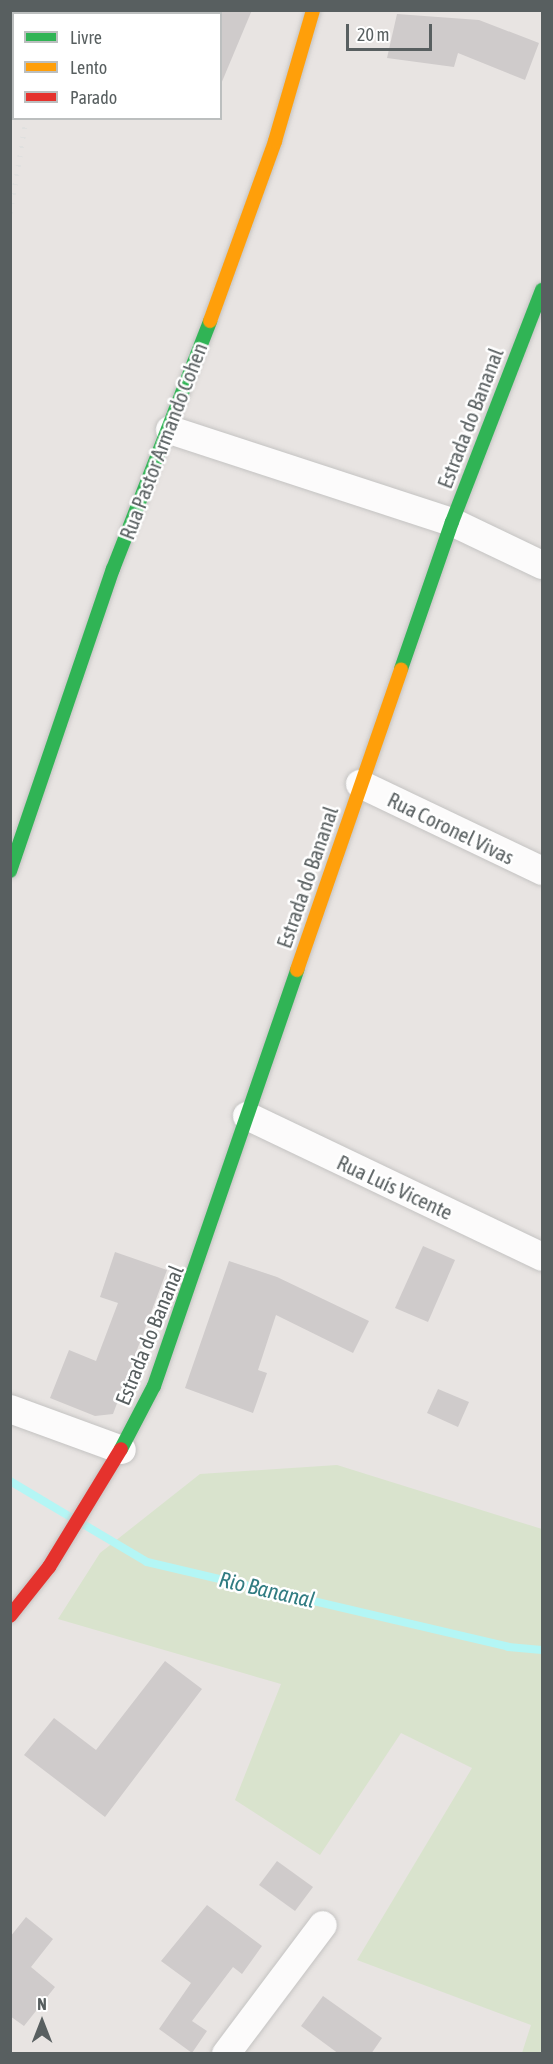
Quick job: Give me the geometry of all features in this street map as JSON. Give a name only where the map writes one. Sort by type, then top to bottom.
[{"type":"main road","name":"Rua Pastor Armando Cohen","points":[[10,871],[113,568],[170,430],[275,141],[313,10]]},
{"type":"main road","name":"Estrada do Bananal","points":[[10,1617],[49,1567],[108,1475],[154,1386],[186,1305],[247,1116],[452,522],[543,290]]},
{"type":"street","points":[[170,430],[452,522],[543,565]]},
{"type":"street","name":"Rua Coronel Vivas","points":[[360,784],[543,871]]},
{"type":"street","name":"Rua Luís Vicente","points":[[247,1116],[543,1257]]},
{"type":"street","points":[[10,1409],[122,1450]]},
{"type":"street","points":[[226,2054],[323,1925]]},
{"type":"green space","points":[[337,1465],[542,1529],[542,2053],[522,2053],[531,2025],[357,1960],[472,1768],[401,1733],[320,1855],[235,1800],[281,1684],[58,1619],[100,1553],[200,1474]]},
{"type":"building","points":[[220,10],[252,10],[222,82],[222,12]]},
{"type":"building","points":[[397,14],[479,20],[539,43],[525,80],[458,53],[454,67],[387,58]]},
{"type":"building","points":[[423,1246],[455,1260],[428,1322],[395,1308]]},
{"type":"building","points":[[115,1252],[167,1270],[113,1414],[95,1416],[50,1398],[69,1350],[96,1361],[118,1303],[100,1297]]},
{"type":"building","points":[[229,1261],[277,1277],[369,1321],[353,1353],[276,1315],[258,1370],[267,1373],[253,1413],[185,1388]]},
{"type":"building","points":[[438,1389],[469,1402],[458,1427],[427,1413]]},
{"type":"building","points":[[165,1661],[202,1689],[105,1817],[24,1755],[54,1718],[96,1750]]},
{"type":"building","points":[[277,1861],[313,1887],[295,1911],[259,1885]]},
{"type":"building","points":[[207,1905],[262,1946],[242,1974],[233,1967],[192,2021],[207,2031],[192,2053],[159,2029],[191,1983],[161,1961]]},
{"type":"building","points":[[26,1917],[53,1939],[31,1967],[55,1987],[24,2026],[10,2016],[10,1937]]},
{"type":"building","points":[[323,1996],[382,2038],[371,2054],[339,2054],[301,2026]]},
{"type":"waterway","name":"Rio Bananal","points":[[10,1481],[72,1518]]},
{"type":"waterway","name":"Rio Bananal","points":[[83,1524],[147,1562],[508,1647],[542,1650]]},
{"type":"railway","points":[[10,213],[26,120]]},
{"type":"traffic: fast","points":[[401,669],[452,522],[542,290]]},
{"type":"traffic: fast","points":[[10,871],[113,569],[210,321]]},
{"type":"traffic: fast","points":[[121,1449],[154,1386],[297,970]]},
{"type":"traffic: slow","points":[[210,321],[275,141],[313,10]]},
{"type":"traffic: slow","points":[[297,970],[401,669]]},
{"type":"traffic: jam","points":[[10,1616],[49,1567],[121,1449]]}]
